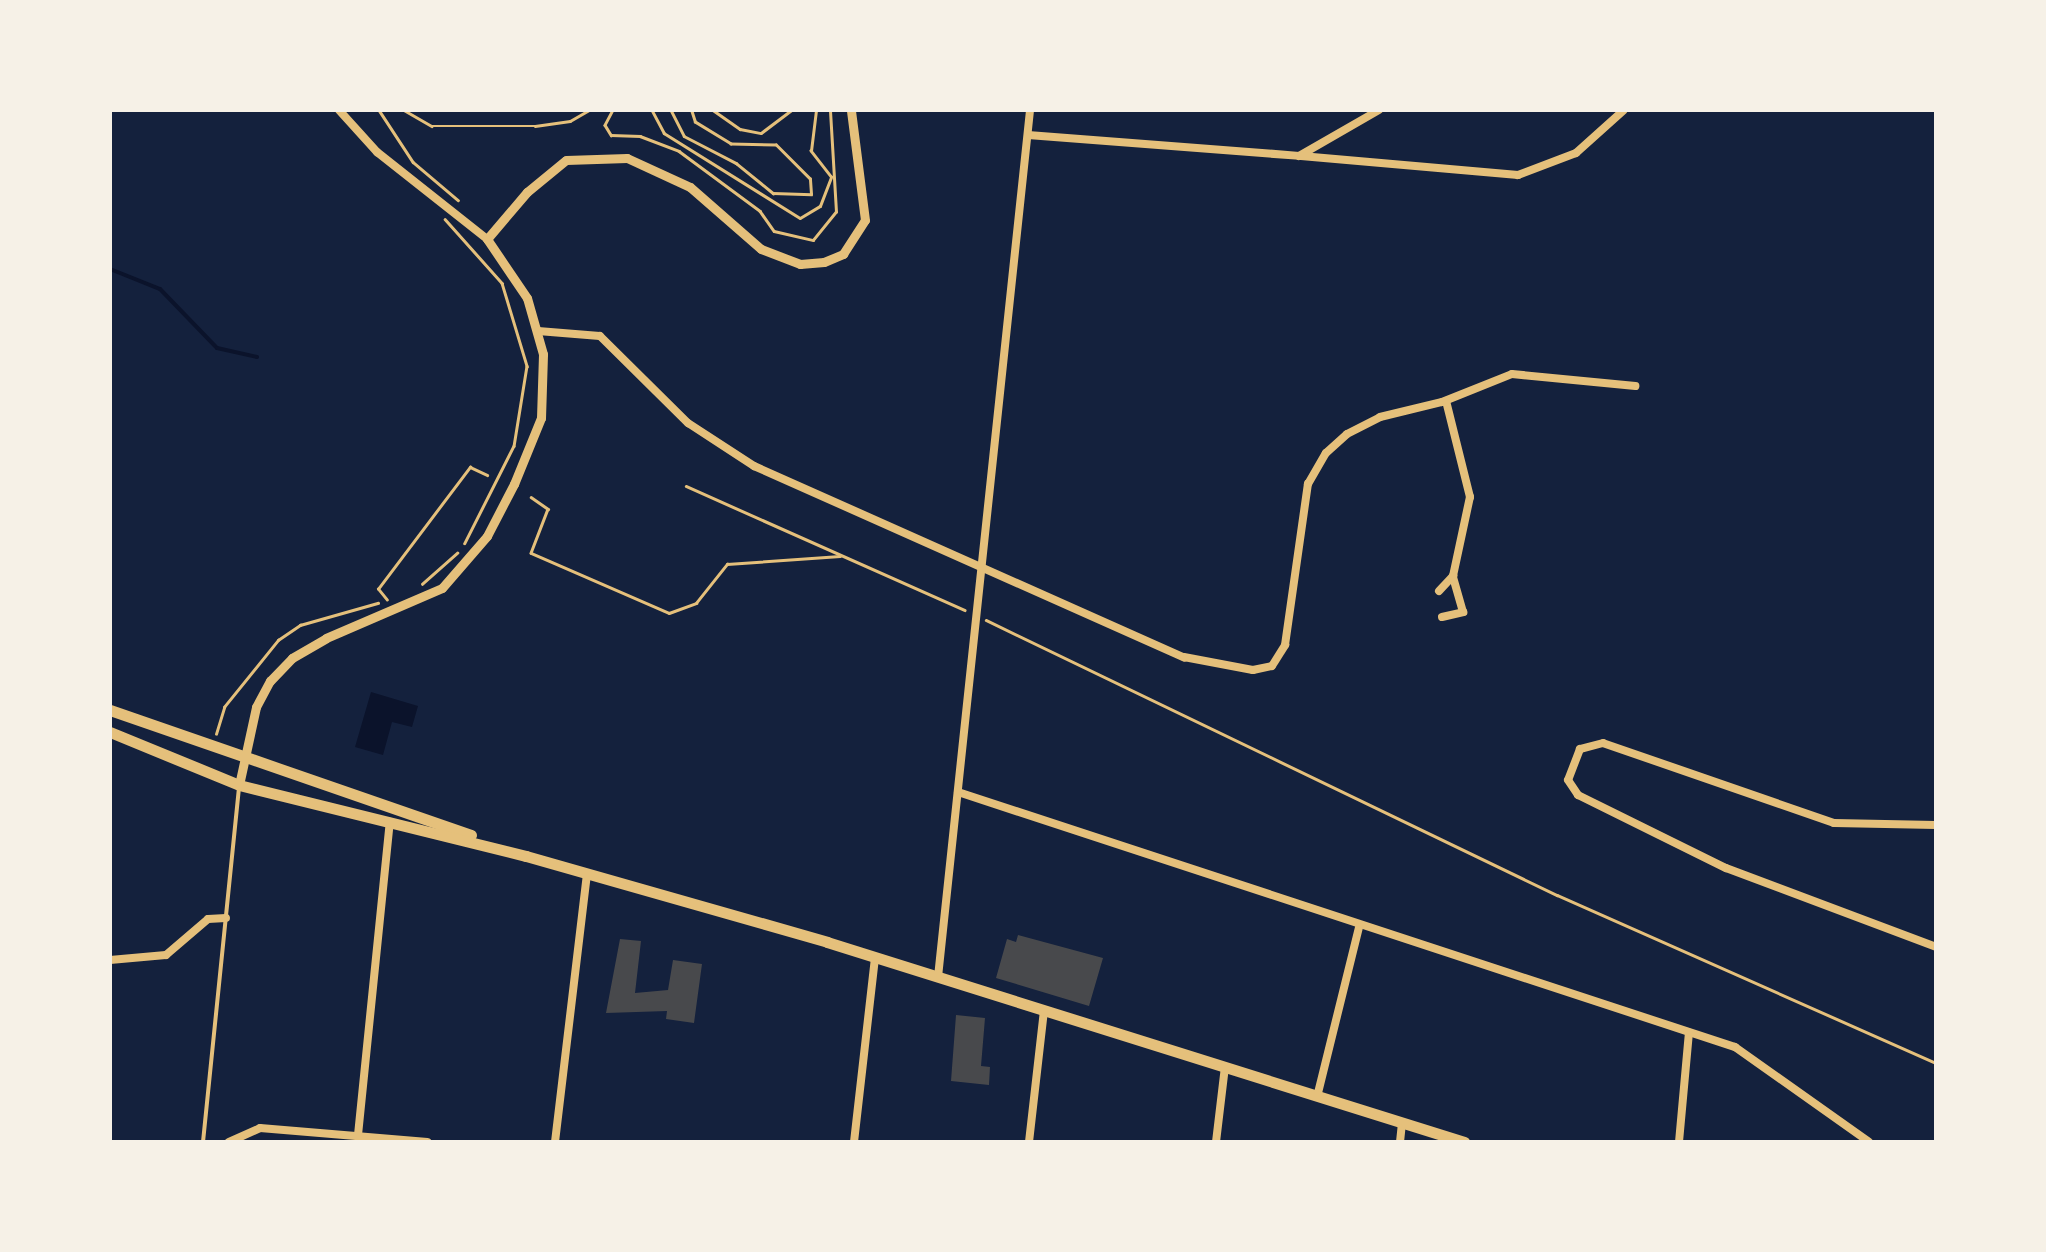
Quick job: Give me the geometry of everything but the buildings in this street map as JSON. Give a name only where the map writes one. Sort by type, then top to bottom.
[{"type":"main road","points":[[110,710],[392,805],[526,856]]},
{"type":"main road","points":[[110,732],[239,785],[390,820],[587,873],[938,977],[1464,1142]]},
{"type":"street","points":[[239,785],[256,707],[292,658],[442,588],[487,536],[541,418],[538,331],[514,272],[487,239],[378,152],[339,110]]},
{"type":"street","points":[[487,239],[548,171],[566,160],[604,154],[671,175],[771,254],[800,264],[824,262],[844,254],[865,220],[851,110]]},
{"type":"street","points":[[938,977],[986,570],[1030,110]]},
{"type":"street","points":[[1299,156],[1379,110]]},
{"type":"street","points":[[1028,135],[1518,176],[1576,153],[1624,110]]},
{"type":"street","points":[[538,331],[600,336],[721,448],[1184,658],[1239,669],[1272,666],[1289,630],[1302,509],[1314,472],[1334,444],[1363,426],[1446,401],[1512,374],[1635,386]]},
{"type":"street","points":[[1442,617],[1463,612],[1453,576],[1470,497],[1446,401]]},
{"type":"street","points":[[1439,591],[1453,576]]},
{"type":"street","points":[[1936,826],[1834,822],[1604,742],[1580,749],[1568,780],[1578,795],[1726,868],[1936,947]]},
{"type":"street","points":[[958,792],[1735,1047],[1870,1142]]},
{"type":"street","points":[[358,1136],[392,805]]},
{"type":"street","points":[[555,1142],[587,873]]},
{"type":"street","points":[[110,960],[166,955],[208,919],[226,918]]},
{"type":"street","points":[[1317,1098],[1360,927]]},
{"type":"street","points":[[854,1142],[875,958]]},
{"type":"street","points":[[1029,1142],[1044,1010]]},
{"type":"street","points":[[1679,1142],[1689,1032]]},
{"type":"street","points":[[1216,1142],[1225,1067]]},
{"type":"street","points":[[1400,1142],[1402,1121]]},
{"type":"street","points":[[230,1142],[260,1128],[427,1142]]},
{"type":"lane","points":[[202,1142],[239,785]]},
{"type":"path","points":[[379,110],[414,162],[459,199],[443,222],[486,260],[510,299],[527,366],[524,414],[464,545],[439,573],[406,594]]},
{"type":"path","points":[[404,110],[432,126],[535,126],[570,121],[589,110]]},
{"type":"path","points":[[613,110],[605,126],[611,136],[640,136],[679,150],[760,211],[774,231],[813,240],[836,212],[830,110]]},
{"type":"path","points":[[652,110],[664,133],[800,218],[820,206],[831,177],[811,151],[816,110]]},
{"type":"path","points":[[671,110],[684,136],[736,163],[773,193],[812,194],[810,179],[776,145],[731,144],[695,122],[691,110]]},
{"type":"path","points":[[712,110],[740,129],[761,133],[791,110]]},
{"type":"path","points":[[386,600],[378,589],[470,468],[487,476]]},
{"type":"path","points":[[686,486],[980,617],[1557,895],[1936,1062]]},
{"type":"path","points":[[531,498],[548,509],[531,553],[669,612],[696,603],[727,564],[841,556]]},
{"type":"path","points":[[216,734],[224,708],[278,640],[300,625],[396,597]]},
{"type":"water","points":[[371,692],[418,706],[412,727],[392,722],[383,755],[355,747]]},
{"type":"waterway","points":[[110,269],[160,289],[217,348],[257,357]]}]
